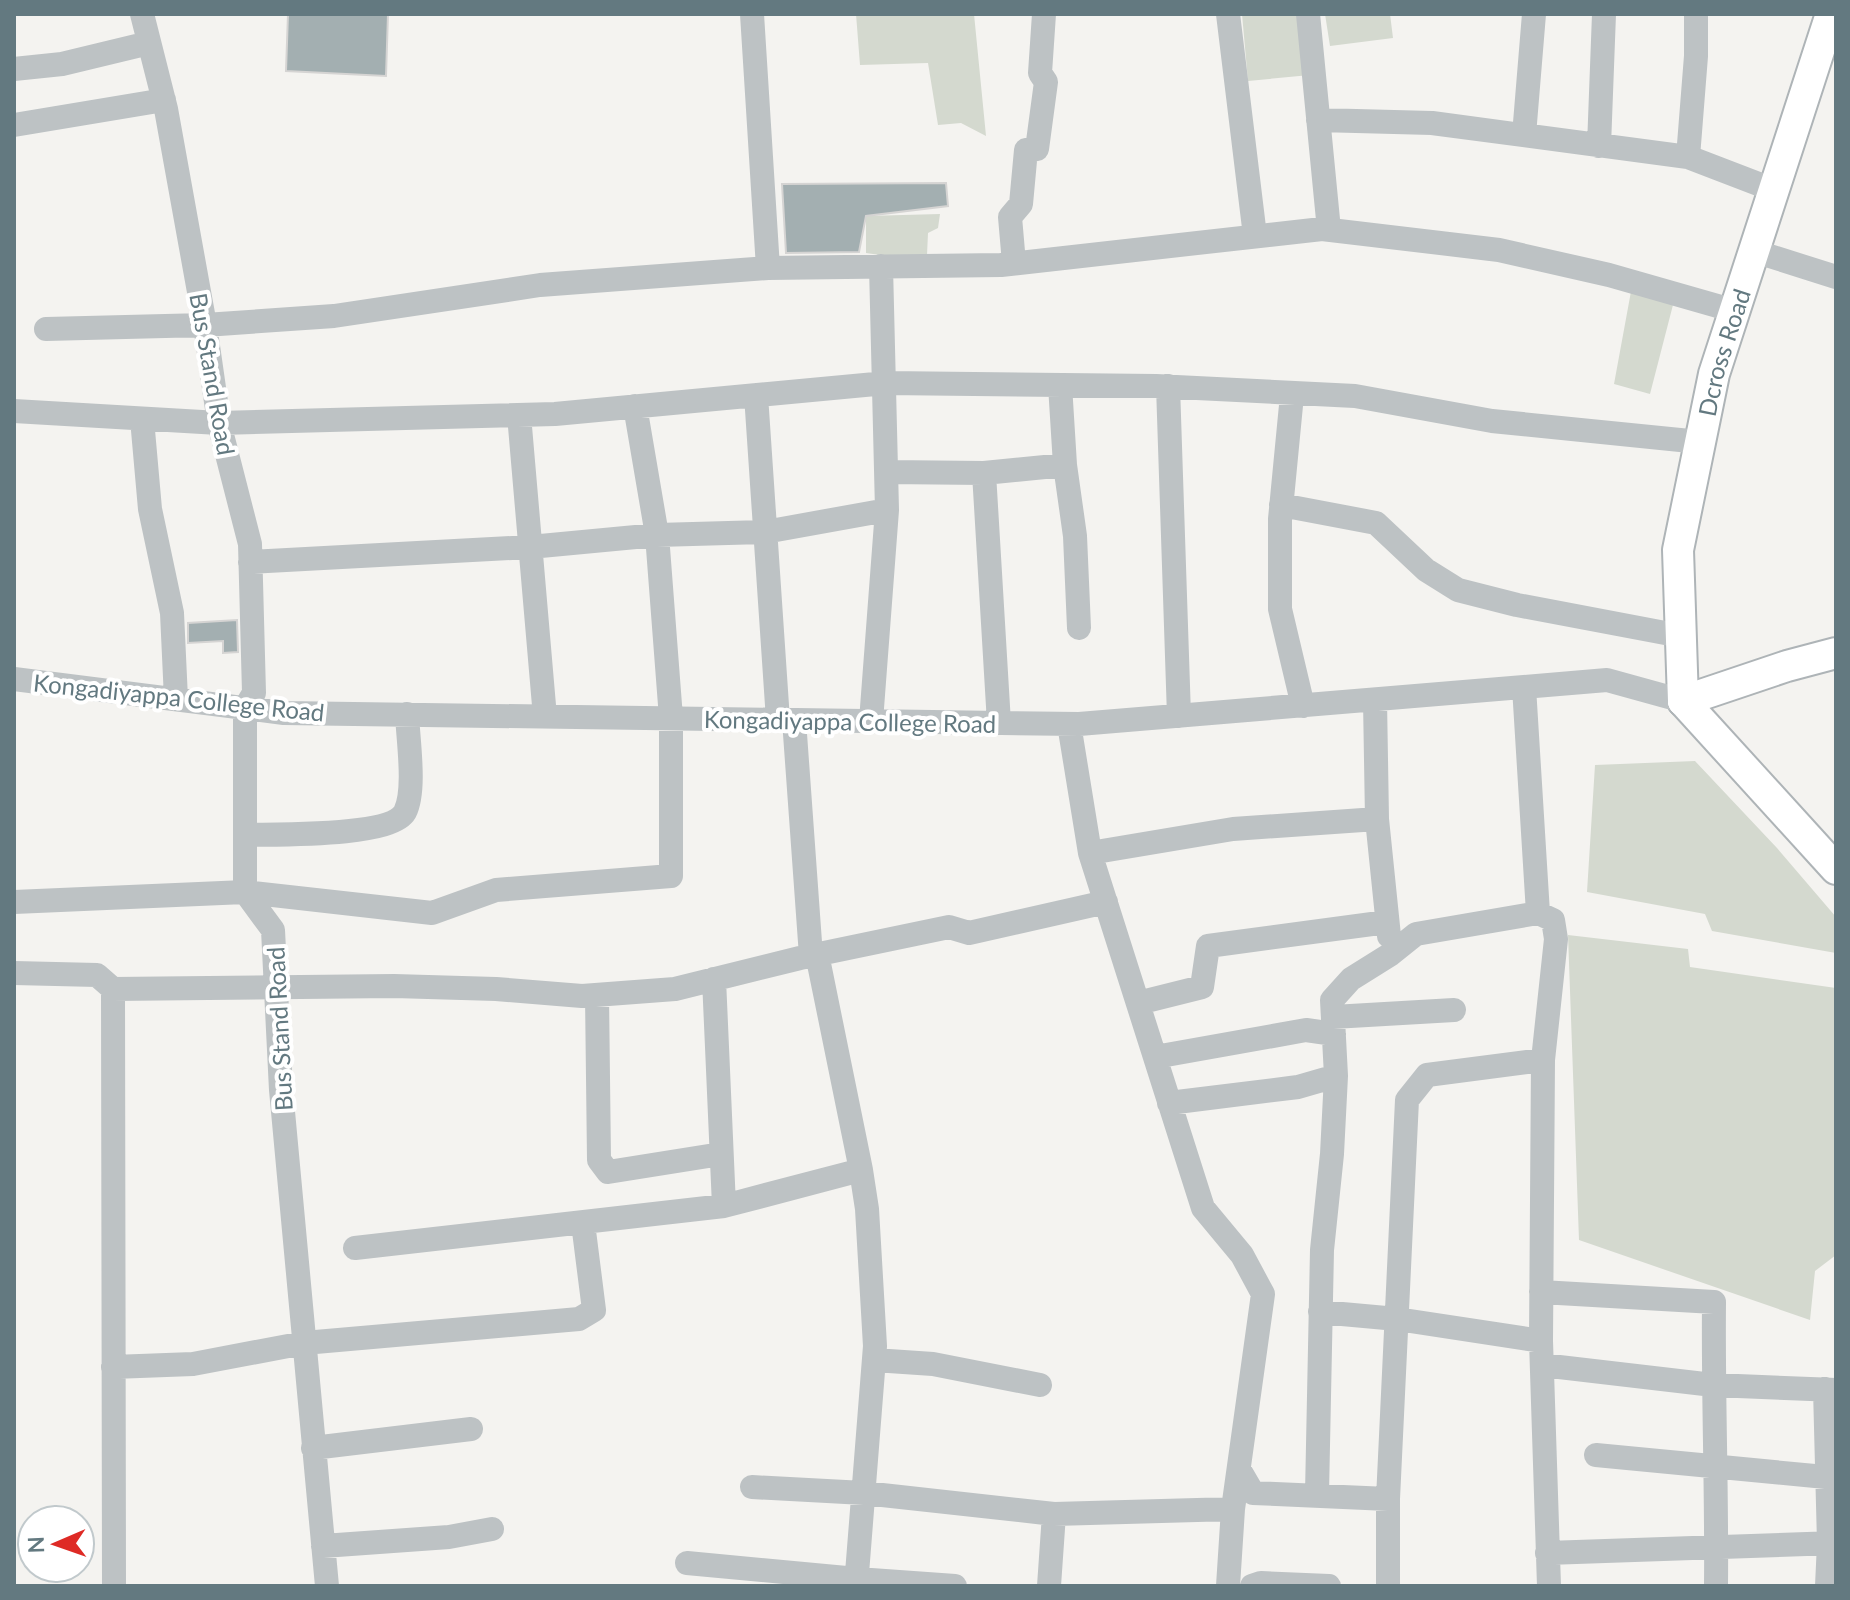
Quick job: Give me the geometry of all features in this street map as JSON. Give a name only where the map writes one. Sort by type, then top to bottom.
[{"type":"main road","name":"Dcross Road","points":[[1683,701],[1678,550],[1714,374],[1831,14]]},
{"type":"main road","points":[[1836,653],[1683,701],[1836,869]]},
{"type":"street","name":"Bus Stand Road","points":[[142,14],[164,100],[205,325],[219,423],[250,544],[254,693],[245,708],[245,892],[273,930],[281,1090],[327,1586]]},
{"type":"street","points":[[752,14],[768,268]]},
{"type":"street","points":[[1014,263],[1010,217],[1021,204],[1026,150],[1037,149],[1046,82],[1040,73],[1044,14]]},
{"type":"street","points":[[1228,14],[1255,236]]},
{"type":"street","points":[[1308,14],[1329,230]]},
{"type":"street","points":[[1524,135],[1534,14]]},
{"type":"street","points":[[1599,146],[1604,14]]},
{"type":"street","points":[[1688,157],[1696,14]]},
{"type":"street","points":[[14,69],[62,64],[149,43]]},
{"type":"street","points":[[14,125],[164,100]]},
{"type":"street","points":[[1318,120],[1432,123],[1688,157],[1774,190]]},
{"type":"street","points":[[46,329],[205,325],[334,316],[540,285],[768,268],[1014,263],[1329,230],[1499,250],[1609,275],[1735,311]]},
{"type":"street","points":[[1754,251],[1836,277]]},
{"type":"street","points":[[871,721],[887,510],[881,266]]},
{"type":"street","points":[[14,411],[219,423],[519,415],[886,383],[1168,386],[1355,396],[1492,421],[1700,442]]},
{"type":"street","points":[[1060,385],[1065,465],[1075,536],[1079,628]]},
{"type":"street","points":[[1168,386],[1179,716]]},
{"type":"street","points":[[756,395],[765,532],[814,955],[867,1209],[874,1360],[856,1583]]},
{"type":"street","points":[[1292,395],[1281,505],[1280,609],[1303,706]]},
{"type":"street","points":[[14,902],[245,892],[432,913],[496,890],[671,876],[671,718],[657,535],[635,406]]},
{"type":"street","points":[[519,415],[545,717]]},
{"type":"street","points":[[142,419],[150,509],[172,613],[176,699]]},
{"type":"street","points":[[887,472],[984,473],[1065,465]]},
{"type":"street","points":[[984,473],[999,723]]},
{"type":"street","points":[[1281,505],[1376,523],[1426,570],[1458,590],[1517,605],[1681,636]]},
{"type":"street","points":[[250,562],[530,547],[657,535],[765,532],[887,510]]},
{"type":"street","name":"Kongadiyappa College Road","points":[[14,680],[284,713],[1069,724],[1607,680],[1683,701]]},
{"type":"street","points":[[1524,687],[1538,913]]},
{"type":"street","points":[[1375,700],[1377,819],[1391,954]]},
{"type":"street","points":[[245,835],[371,829],[396,822],[404,814],[410,797],[407,714]]},
{"type":"street","points":[[1069,724],[1090,853],[1203,1208],[1242,1255],[1263,1294],[1233,1509],[1228,1586]]},
{"type":"street","points":[[1090,853],[1233,829],[1377,819]]},
{"type":"street","points":[[14,973],[97,975],[113,989],[394,986],[496,989],[582,996],[675,989],[814,955],[949,927],[969,933],[1106,902]]},
{"type":"street","points":[[1317,1494],[1322,1250],[1336,1076],[1332,1000],[1351,979],[1416,934],[1538,913],[1553,920],[1556,939],[1543,1060],[1541,1353],[1549,1586]]},
{"type":"street","points":[[1138,1003],[1202,987],[1208,946],[1387,922]]},
{"type":"street","points":[[714,979],[724,1206]]},
{"type":"street","points":[[113,989],[114,1586]]},
{"type":"street","points":[[597,995],[599,1160],[608,1172],[721,1154]]},
{"type":"street","points":[[1155,1057],[1306,1030],[1454,1010]]},
{"type":"street","points":[[1388,1586],[1388,1499],[1407,1100],[1427,1075],[1543,1060]]},
{"type":"street","points":[[1169,1103],[1298,1087],[1336,1076]]},
{"type":"street","points":[[355,1248],[724,1206],[861,1170]]},
{"type":"street","points":[[113,1367],[193,1364],[304,1343],[579,1319],[594,1310],[583,1223]]},
{"type":"street","points":[[1541,1292],[1714,1302],[1716,1586]]},
{"type":"street","points":[[1320,1312],[1397,1319],[1541,1353],[1713,1385],[1831,1389],[1832,1543],[1827,1586]]},
{"type":"street","points":[[874,1360],[933,1364],[1040,1385]]},
{"type":"street","points":[[313,1448],[471,1429]]},
{"type":"street","points":[[1596,1455],[1832,1477]]},
{"type":"street","points":[[1239,1469],[1253,1493],[1388,1499]]},
{"type":"street","points":[[752,1487],[863,1493],[1054,1514],[1233,1509]]},
{"type":"street","points":[[1049,1586],[1054,1514]]},
{"type":"street","points":[[323,1546],[449,1537],[492,1529]]},
{"type":"street","points":[[1547,1553],[1832,1543]]},
{"type":"street","points":[[687,1563],[856,1583],[955,1586]]},
{"type":"street","points":[[1252,1586],[1261,1583],[1329,1586]]},
{"type":"shaded area","points":[[856,14],[974,14],[986,136],[961,123],[938,125],[928,63],[860,65]]},
{"type":"shaded area","points":[[1242,14],[1306,14],[1310,75],[1248,81]]},
{"type":"shaded area","points":[[1325,14],[1390,14],[1393,38],[1330,46]]},
{"type":"shaded area","points":[[940,214],[938,228],[928,233],[927,255],[894,257],[866,253],[866,216]]},
{"type":"shaded area","points":[[1632,286],[1674,301],[1650,394],[1614,384]]},
{"type":"shaded area","points":[[1695,761],[1777,848],[1836,917],[1836,953],[1712,931],[1705,914],[1587,892],[1595,765]]},
{"type":"shaded area","points":[[1568,935],[1688,949],[1690,967],[1836,988],[1836,1255],[1815,1271],[1810,1320],[1579,1240]]},
{"type":"building","points":[[288,14],[388,14],[386,76],[286,71]]},
{"type":"building","points":[[946,183],[948,206],[866,216],[859,252],[786,253],[782,184]]},
{"type":"building","points":[[237,620],[238,652],[223,653],[223,641],[188,643],[188,623]]}]
